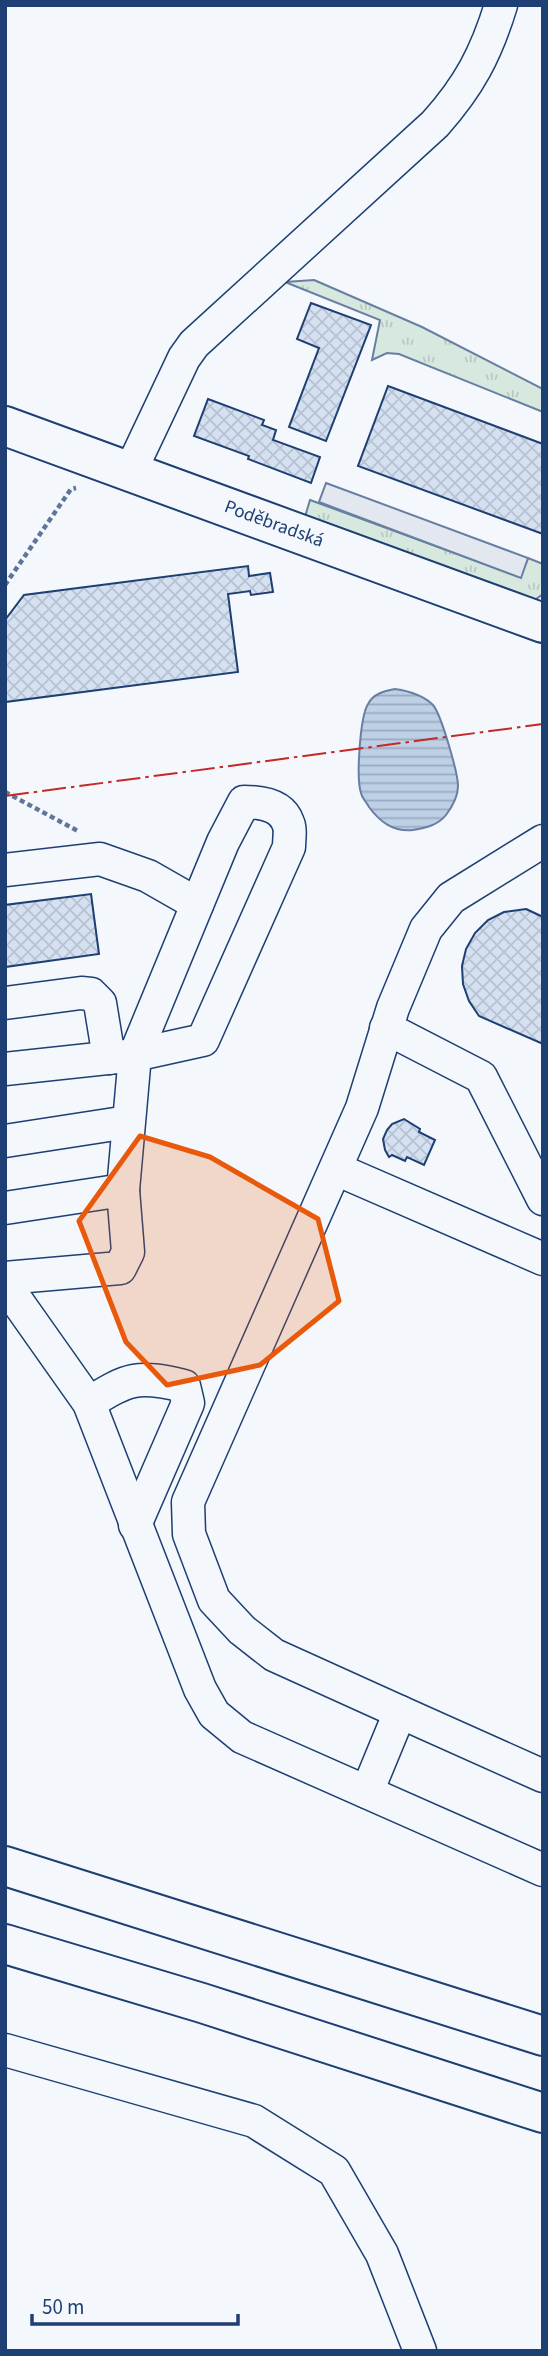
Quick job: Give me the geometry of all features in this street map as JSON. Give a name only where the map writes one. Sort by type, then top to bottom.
[{"type":"main road","name":"Poděbradská","points":[[5,426],[543,623]]},
{"type":"main road","points":[[5,1866],[543,2036]]},
{"type":"main road","points":[[5,1944],[266,2023],[543,2113]]},
{"type":"lane","points":[[130,472],[184,358],[194,344],[435,124],[459,97],[477,69],[501,5]]},
{"type":"lane","points":[[5,1069],[122,1057],[203,1040],[289,847],[289,824],[279,810],[259,802],[244,802],[122,1057]]},
{"type":"lane","points":[[543,841],[451,898],[426,929],[393,1008],[362,1108],[188,1502],[189,1534],[214,1600],[242,1630],[274,1655],[543,1776]]},
{"type":"lane","points":[[5,870],[100,859],[148,876],[197,904]]},
{"type":"lane","points":[[5,1003],[91,994],[100,1003],[122,1057],[128,1122],[123,1190],[128,1252],[120,1268],[5,1278]]},
{"type":"lane","points":[[386,1028],[481,1077],[543,1199]]},
{"type":"lane","points":[[5,1140],[128,1122]]},
{"type":"lane","points":[[336,1169],[543,1259]]},
{"type":"lane","points":[[5,1208],[123,1190]]},
{"type":"lane","points":[[5,1284],[89,1403],[200,1689],[214,1714],[242,1737],[543,1870]]},
{"type":"lane","points":[[89,1403],[120,1384],[151,1379],[184,1387],[188,1403],[135,1525]]},
{"type":"lane","points":[[367,1792],[400,1712]]},
{"type":"lane","points":[[5,2050],[254,2121],[334,2171],[382,2254],[420,2351]]},
{"type":"path","points":[[5,586],[71,489],[83,486]]},
{"type":"path","points":[[5,792],[81,832],[100,859]]},
{"type":"highlighted area","points":[[140,1136],[210,1157],[318,1219],[339,1301],[260,1365],[167,1385],[126,1342],[79,1221]]},
{"type":"green space","points":[[314,280],[422,327],[543,389],[543,412],[399,354],[387,353],[372,360],[380,320],[285,282]]},
{"type":"green space","points":[[310,500],[520,577],[528,558],[543,564],[543,594],[532,602],[304,520]]},
{"type":"shaded area","points":[[326,483],[528,558],[521,578],[319,502]]},
{"type":"water","points":[[395,689],[416,694],[433,705],[444,731],[457,779],[456,798],[446,815],[431,826],[413,830],[393,828],[382,821],[363,799],[360,785],[360,748],[365,711],[376,695]]},
{"type":"building","points":[[311,303],[371,325],[326,441],[289,427],[319,348],[297,339]]},
{"type":"building","points":[[388,386],[543,444],[543,534],[358,466]]},
{"type":"building","points":[[208,399],[264,420],[262,425],[276,430],[273,440],[320,457],[311,483],[194,436]]},
{"type":"building","points":[[248,566],[249,576],[270,573],[273,592],[228,594],[238,672],[5,702],[5,620],[24,595]]},
{"type":"building","points":[[91,894],[99,954],[5,967],[5,905]]},
{"type":"building","points":[[526,909],[543,917],[543,1044],[479,1016],[469,1001],[463,984],[462,966],[466,949],[475,933],[488,920],[504,912]]},
{"type":"building","points":[[404,1119],[420,1129],[419,1132],[435,1140],[424,1165],[407,1157],[405,1161],[392,1155],[389,1157],[385,1150],[383,1139],[387,1130],[392,1124]]},
{"type":"power","points":[[5,796],[543,724]]}]
